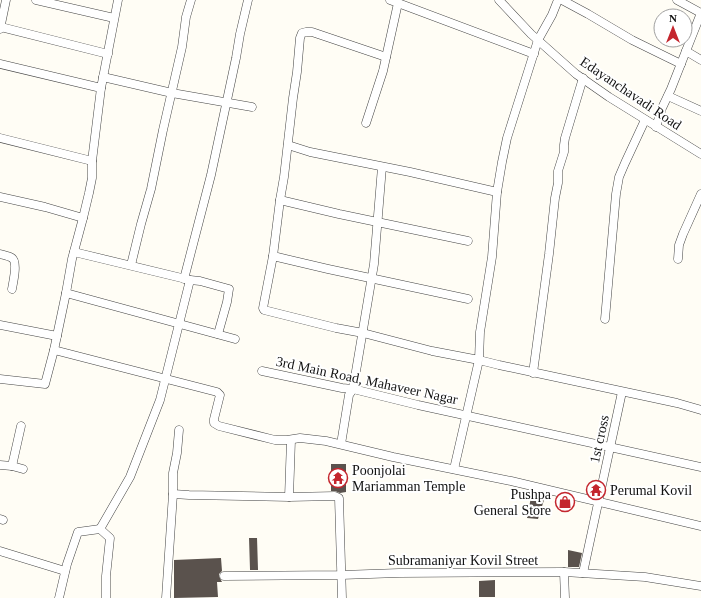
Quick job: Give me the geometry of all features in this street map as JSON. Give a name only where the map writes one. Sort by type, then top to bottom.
[{"type":"street","points":[[6,0],[0,28],[108,54]]},
{"type":"street","points":[[36,0],[114,18]]},
{"type":"street","points":[[0,379],[46,384],[72,259],[92,178],[92,161],[101,88],[118,0]]},
{"type":"street","points":[[131,265],[172,93],[182,48],[186,17],[191,0]]},
{"type":"street","points":[[100,530],[130,477],[160,400],[166,379],[179,324],[187,279],[212,175],[248,0]]},
{"type":"street","name":"Edayanchavadi Road","points":[[499,0],[531,34],[583,78],[609,97],[701,154]]},
{"type":"street","points":[[454,469],[479,360],[480,332],[492,257],[497,192],[507,138],[538,40],[552,15],[558,0]]},
{"type":"street","points":[[562,0],[632,40],[681,64]]},
{"type":"street","points":[[656,127],[662,108],[701,13],[677,0]]},
{"type":"street","points":[[366,123],[386,57],[394,2],[534,54]]},
{"type":"street","points":[[386,57],[312,32],[306,32],[302,34],[300,38],[284,177],[273,256],[263,308],[264,310],[432,351],[479,360],[701,410]]},
{"type":"street","points":[[686,51],[701,60]]},
{"type":"street","points":[[0,64],[101,88]]},
{"type":"street","points":[[103,77],[172,93],[252,107]]},
{"type":"street","points":[[533,373],[558,183],[558,171],[564,152],[565,138],[583,78]]},
{"type":"street","points":[[668,96],[701,111]]},
{"type":"street","points":[[604,319],[619,177],[645,120]]},
{"type":"street","points":[[0,138],[92,161]]},
{"type":"street","points":[[288,145],[310,152],[382,166],[497,192]]},
{"type":"street","points":[[341,444],[349,395],[353,389],[372,278],[382,166]]},
{"type":"street","points":[[678,259],[679,245],[682,234],[701,194]]},
{"type":"street","points":[[0,197],[45,207],[83,218]]},
{"type":"street","points":[[280,200],[468,241]]},
{"type":"street","points":[[74,252],[187,279],[200,280],[229,289],[218,334]]},
{"type":"street","points":[[0,254],[12,258],[15,262],[16,267],[12,289]]},
{"type":"street","points":[[273,256],[468,299]]},
{"type":"street","points":[[66,293],[235,339]]},
{"type":"street","points":[[0,325],[57,336]]},
{"type":"street","points":[[54,350],[217,392],[220,394],[214,423],[219,426],[275,440],[282,441],[300,438],[341,444],[393,457],[518,483],[701,526]]},
{"type":"street","name":"3rd Main Road, Mahaveer Nagar","points":[[262,371],[353,389],[701,467]]},
{"type":"street","name":"1st cross","points":[[583,573],[622,392]]},
{"type":"street","points":[[12,466],[21,426]]},
{"type":"street","points":[[166,598],[173,473],[179,430]]},
{"type":"street","points":[[289,497],[291,440]]},
{"type":"street","points":[[0,465],[23,469]]},
{"type":"street","points":[[173,494],[289,497],[335,496],[339,498],[342,598]]},
{"type":"street","points":[[59,598],[65,572],[78,532],[100,530],[110,538],[106,576],[106,598]]},
{"type":"street","points":[[0,551],[65,572]]},
{"type":"street","points":[[564,572],[565,598]]},
{"type":"street","name":"Subramaniyar Kovil Street","points":[[224,576],[564,572],[645,577],[701,586]]},
{"type":"building","name":"Poonjolai Mariamman Temple","points":[[331,464],[346,464],[346,492],[340,493],[331,491]]},
{"type":"building","points":[[531,497],[538,497],[538,499],[544,500],[538,519],[527,518]]},
{"type":"building","points":[[249,538],[257,538],[258,570],[250,570]]},
{"type":"building","points":[[568,550],[582,553],[579,567],[568,567]]},
{"type":"building","points":[[221,558],[222,571],[219,576],[222,582],[217,582],[218,597],[174,598],[174,560]]},
{"type":"building","points":[[495,580],[495,597],[479,597],[479,581]]},
{"type":"place","name":"Poonjolai Mariamman Temple","points":[[338,478]]},
{"type":"place","name":"Perumal Kovil","points":[[596,490]]},
{"type":"place","name":"Pushpa General Store","points":[[565,502]]}]
